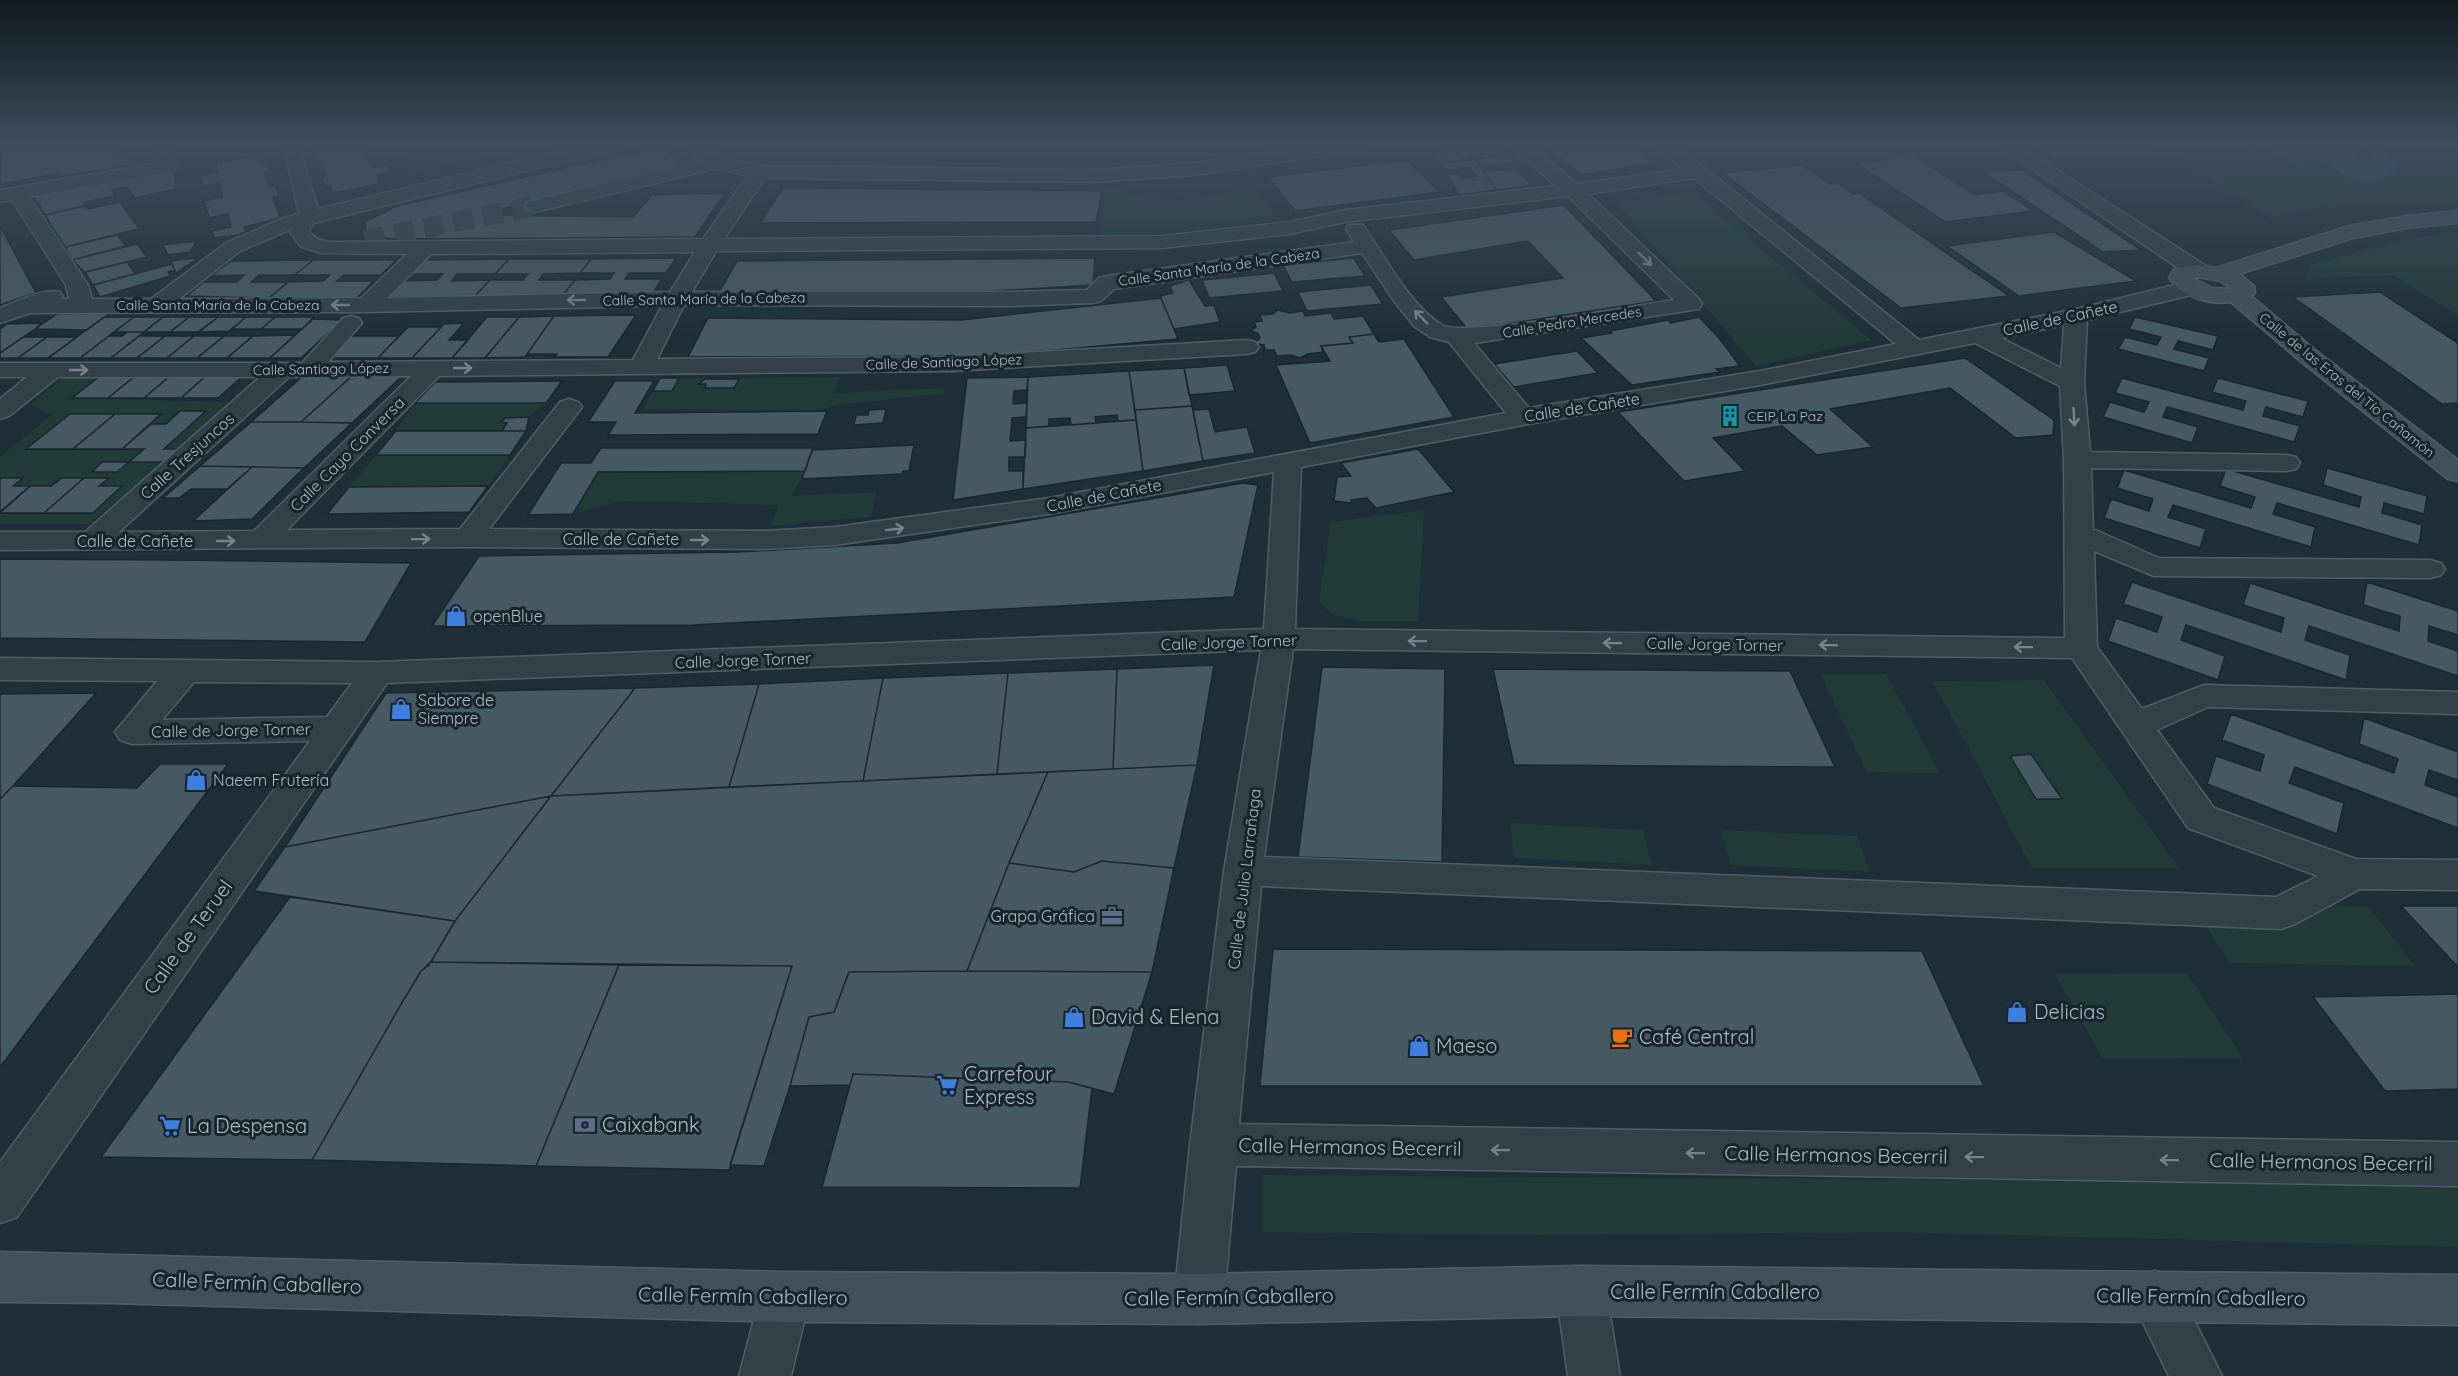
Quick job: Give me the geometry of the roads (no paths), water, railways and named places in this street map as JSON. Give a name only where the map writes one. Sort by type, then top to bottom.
[{"type":"main road","points":[[2202,277],[2349,232],[2408,222],[2458,217]]},
{"type":"main road","points":[[2202,277],[2243,286],[2244,292],[2236,295],[2209,294],[2202,277]]},
{"type":"main road","name":"Calle de las Eras del Tío Cañamón","points":[[2236,295],[2325,369],[2458,473]]},
{"type":"main road","name":"Calle Fermín Caballero","points":[[8,1282],[785,1298],[1199,1299],[1581,1291],[2458,1300]]},
{"type":"street","points":[[19,208],[79,296]]},
{"type":"street","points":[[308,208],[307,217],[299,230],[310,245],[426,247],[1161,242],[1290,228],[1345,216],[1413,208]]},
{"type":"street","points":[[156,306],[228,251],[261,233],[307,217],[344,208]]},
{"type":"street","points":[[641,367],[677,298],[734,208]]},
{"type":"street","name":"Calle Pedro Mercedes","points":[[1345,216],[1409,305],[1432,329],[1456,336],[1487,335],[1691,304],[1592,208]]},
{"type":"street","points":[[1744,208],[1914,347]]},
{"type":"street","points":[[2100,208],[2202,277]]},
{"type":"street","points":[[228,251],[282,251],[348,245]]},
{"type":"street","name":"Calle Santa María de la Cabeza","points":[[0,316],[31,306],[79,296],[156,306],[366,305],[677,298],[1010,299],[1093,296],[1107,283],[1368,246]]},
{"type":"street","points":[[366,305],[426,247]]},
{"type":"street","name":"Calle de Cañete","points":[[0,541],[468,538],[764,540],[835,536],[1049,506],[1523,417],[1760,378],[2076,316],[2202,277]]},
{"type":"street","points":[[2076,316],[2072,383],[2077,460],[2081,648],[2201,818],[2355,874],[2458,875]]},
{"type":"street","name":"Calle Tresjuncos","points":[[92,541],[351,323]]},
{"type":"street","points":[[1978,335],[2072,383]]},
{"type":"street","points":[[1456,336],[1523,417]]},
{"type":"street","name":"Calle de Santiago López","points":[[641,367],[952,364],[1247,347]]},
{"type":"street","name":"Calle Santiago López","points":[[0,370],[641,367]]},
{"type":"street","name":"Calle Cayo Conversa","points":[[260,541],[433,368]]},
{"type":"street","points":[[0,411],[52,370]]},
{"type":"street","points":[[468,538],[569,407]]},
{"type":"street","name":"Calle de Julio Larrañaga","points":[[1199,1299],[1213,1145],[1244,872],[1279,639],[1288,460]]},
{"type":"street","points":[[2077,460],[2287,463]]},
{"type":"street","points":[[2078,533],[2154,567],[2430,569]]},
{"type":"street","name":"Calle Jorge Torner","points":[[376,673],[1279,639],[2081,648]]},
{"type":"street","points":[[0,669],[376,673]]},
{"type":"street","name":"Calle de Jorge Torner","points":[[184,672],[132,732],[337,729]]},
{"type":"street","name":"Calle de Teruel","points":[[0,1201],[376,673]]},
{"type":"street","points":[[2136,725],[2204,696],[2458,703]]},
{"type":"street","points":[[1244,872],[2282,913],[2355,874]]},
{"type":"street","name":"Calle Hermanos Becerril","points":[[1213,1145],[2458,1164]]},
{"type":"street","points":[[1581,1291],[1594,1376]]},
{"type":"street","points":[[2155,1296],[2196,1376]]},
{"type":"street","points":[[765,1376],[785,1298]]},
{"type":"tunnel","points":[[365,240],[524,208]]},
{"type":"place","name":"CEIP La Paz","points":[[1730,416]]},
{"type":"place","name":"openBlue","points":[[456,616]]},
{"type":"place","name":"Sabore de Siempre","points":[[401,709]]},
{"type":"place","name":"Naeem Frutería","points":[[196,780]]},
{"type":"place","name":"Grapa Gráfica","points":[[1112,916]]},
{"type":"place","name":"Delicias","points":[[2017,1012]]},
{"type":"place","name":"David & Elena","points":[[1074,1017]]},
{"type":"place","name":"Café Central","points":[[1622,1037]]},
{"type":"place","name":"Maeso","points":[[1419,1046]]},
{"type":"place","name":"Carrefour Express","points":[[947,1085]]},
{"type":"place","name":"Caixabank","points":[[585,1125]]},
{"type":"place","name":"La Despensa","points":[[170,1126]]}]
